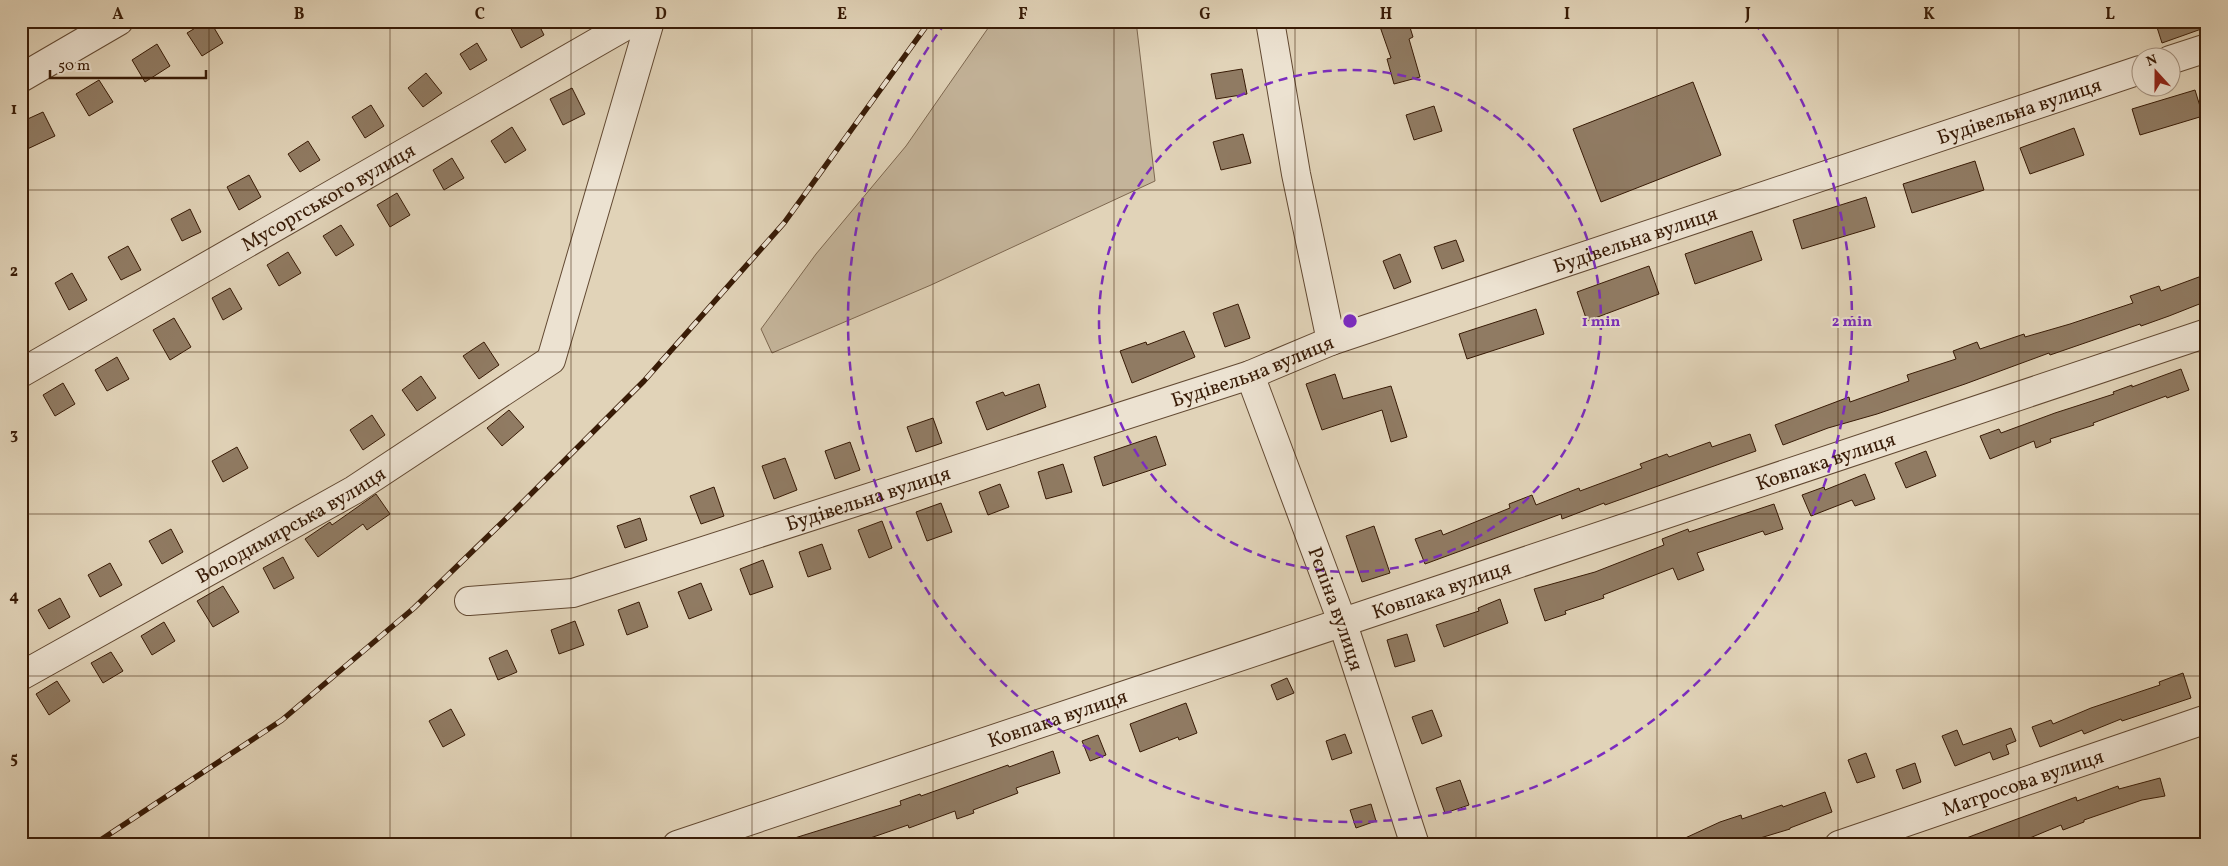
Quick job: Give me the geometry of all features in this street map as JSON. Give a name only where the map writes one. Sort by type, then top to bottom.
[{"type":"street","points":[[21,78],[118,21]]},
{"type":"street","name":"Мусоргського вулиця","points":[[21,373],[634,21]]},
{"type":"street","name":"Володимирська вулиця","points":[[21,676],[354,490],[551,360],[650,21]]},
{"type":"street","points":[[1270,21],[1296,174],[1331,341]]},
{"type":"street","points":[[2180,57],[2207,48]]},
{"type":"street","name":"Будівельна вулиця","points":[[469,601],[573,593],[1250,375],[1331,341],[2130,73]]},
{"type":"street","name":"Ковпака вулиця","points":[[677,845],[2207,333]]},
{"type":"street","name":"Рєпіна вулиця","points":[[1250,375],[1342,624],[1415,845]]},
{"type":"street","name":"Матросова вулиця","points":[[1839,845],[2207,719]]},
{"type":"shaded area","points":[[993,21],[1136,21],[1155,181],[931,285],[772,353],[761,329],[816,254],[906,146]]},
{"type":"building","points":[[210,21],[223,43],[202,56],[187,33]]},
{"type":"building","points":[[507,21],[537,21],[544,35],[521,48]]},
{"type":"building","points":[[1378,21],[1408,21],[1413,37],[1409,39],[1420,77],[1394,84],[1387,59],[1391,58]]},
{"type":"building","points":[[2155,21],[2207,21],[2207,27],[2162,43]]},
{"type":"building","points":[[477,43],[487,60],[470,70],[460,54]]},
{"type":"building","points":[[157,44],[170,66],[145,82],[132,60]]},
{"type":"building","points":[[1242,69],[1247,94],[1216,99],[1211,74]]},
{"type":"building","points":[[426,73],[442,93],[423,107],[408,88]]},
{"type":"building","points":[[99,80],[113,102],[89,116],[76,94]]},
{"type":"building","points":[[1693,82],[1721,155],[1601,202],[1573,129]]},
{"type":"building","points":[[572,88],[585,114],[563,125],[550,99]]},
{"type":"building","points":[[2195,90],[2203,116],[2140,135],[2132,109],[2168,98],[2180,98],[2180,95]]},
{"type":"building","points":[[371,105],[384,126],[365,138],[352,117]]},
{"type":"building","points":[[1434,106],[1442,131],[1414,140],[1406,115]]},
{"type":"building","points":[[43,112],[55,136],[21,152],[21,122]]},
{"type":"building","points":[[512,127],[526,150],[505,163],[491,141]]},
{"type":"building","points":[[2074,128],[2084,155],[2030,174],[2020,148]]},
{"type":"building","points":[[1243,134],[1251,163],[1221,170],[1213,142]]},
{"type":"building","points":[[308,141],[320,160],[300,172],[288,154]]},
{"type":"building","points":[[452,158],[464,178],[444,190],[433,170]]},
{"type":"building","points":[[1975,161],[1984,190],[1912,213],[1903,184]]},
{"type":"building","points":[[249,175],[261,197],[239,210],[227,187]]},
{"type":"building","points":[[397,193],[410,215],[390,227],[377,205]]},
{"type":"building","points":[[1866,197],[1875,227],[1802,249],[1793,220]]},
{"type":"building","points":[[190,209],[201,232],[182,241],[171,219]]},
{"type":"building","points":[[341,225],[354,245],[336,256],[323,236]]},
{"type":"building","points":[[1752,231],[1762,260],[1695,284],[1685,254]]},
{"type":"building","points":[[1456,240],[1464,261],[1442,269],[1434,247]]},
{"type":"building","points":[[128,246],[141,270],[121,280],[108,257]]},
{"type":"building","points":[[288,252],[301,273],[279,286],[267,265]]},
{"type":"building","points":[[1400,254],[1411,282],[1394,289],[1383,261]]},
{"type":"building","points":[[1649,266],[1659,294],[1587,321],[1577,292]]},
{"type":"building","points":[[72,273],[87,300],[69,310],[55,283]]},
{"type":"building","points":[[2207,274],[2207,301],[2141,326],[2140,324],[2050,355],[2049,353],[1965,384],[1877,414],[1828,428],[1783,445],[1775,425],[1849,397],[1850,402],[1909,381],[1907,375],[1956,359],[1953,351],[1977,342],[1980,349],[2024,334],[2025,337],[2070,324],[2133,303],[2130,296],[2159,286],[2161,291]]},
{"type":"building","points":[[230,288],[242,309],[223,320],[212,298]]},
{"type":"building","points":[[1238,304],[1250,338],[1225,347],[1213,313]]},
{"type":"building","points":[[1536,309],[1544,334],[1467,359],[1459,334]]},
{"type":"building","points":[[174,318],[191,347],[170,360],[153,330]]},
{"type":"building","points":[[1184,331],[1195,357],[1132,383],[1120,351],[1146,342],[1147,345]]},
{"type":"building","points":[[484,342],[499,365],[479,379],[463,356]]},
{"type":"building","points":[[117,357],[129,379],[107,391],[95,370]]},
{"type":"building","points":[[2181,369],[2189,390],[2167,398],[2166,396],[2093,423],[2094,425],[2050,439],[2051,442],[2036,448],[2034,441],[1990,459],[1980,436],[1999,429],[2001,433]]},
{"type":"building","points":[[1335,374],[1343,399],[1391,386],[1407,437],[1391,442],[1382,410],[1322,430],[1306,384]]},
{"type":"building","points":[[421,376],[436,398],[417,411],[402,390]]},
{"type":"building","points":[[63,383],[75,404],[55,416],[43,395]]},
{"type":"building","points":[[1039,384],[1046,407],[987,430],[976,402],[1003,392],[1005,396]]},
{"type":"building","points":[[509,410],[524,427],[502,446],[487,428]]},
{"type":"building","points":[[372,415],[385,435],[363,450],[350,430]]},
{"type":"building","points":[[933,418],[942,443],[916,452],[907,427]]},
{"type":"building","points":[[1750,434],[1756,451],[1562,519],[1561,514],[1425,564],[1415,539],[1441,530],[1443,535],[1510,508],[1509,504],[1532,495],[1536,505],[1579,488],[1580,491],[1642,468],[1640,464],[1667,454],[1669,457],[1710,442],[1712,447]]},
{"type":"building","points":[[1156,436],[1166,465],[1103,486],[1094,457]]},
{"type":"building","points":[[850,442],[860,470],[835,479],[825,451]]},
{"type":"building","points":[[237,447],[248,468],[223,482],[212,461]]},
{"type":"building","points":[[1926,451],[1936,476],[1906,488],[1895,463]]},
{"type":"building","points":[[785,458],[797,490],[774,499],[762,466]]},
{"type":"building","points":[[1063,464],[1072,492],[1046,499],[1038,472]]},
{"type":"building","points":[[1865,474],[1875,499],[1855,506],[1852,500],[1811,516],[1802,495],[1824,487],[1825,490]]},
{"type":"building","points":[[1000,484],[1009,507],[988,515],[979,492]]},
{"type":"building","points":[[714,487],[724,516],[701,524],[690,496]]},
{"type":"building","points":[[376,494],[390,514],[367,530],[363,524],[318,557],[305,539],[330,522],[332,525]]},
{"type":"building","points":[[941,503],[952,532],[927,541],[916,512]]},
{"type":"building","points":[[1774,504],[1783,529],[1765,535],[1763,531],[1697,553],[1704,570],[1678,580],[1673,568],[1603,595],[1604,598],[1565,611],[1566,614],[1545,621],[1534,589],[1595,572],[1664,545],[1662,539],[1688,529],[1689,532]]},
{"type":"building","points":[[640,518],[647,540],[625,548],[617,526]]},
{"type":"building","points":[[882,521],[892,548],[869,558],[858,530]]},
{"type":"building","points":[[1374,526],[1390,573],[1362,582],[1346,536]]},
{"type":"building","points":[[171,529],[183,552],[162,564],[149,541]]},
{"type":"building","points":[[822,544],[831,569],[808,577],[799,552]]},
{"type":"building","points":[[283,557],[294,578],[274,589],[263,568]]},
{"type":"building","points":[[763,560],[773,587],[750,595],[740,569]]},
{"type":"building","points":[[110,563],[122,585],[100,597],[88,575]]},
{"type":"building","points":[[701,583],[712,610],[689,619],[678,592]]},
{"type":"building","points":[[223,586],[239,612],[213,627],[197,601]]},
{"type":"building","points":[[60,598],[70,617],[49,629],[38,610]]},
{"type":"building","points":[[1500,599],[1508,623],[1444,647],[1436,625],[1479,611],[1478,608]]},
{"type":"building","points":[[639,602],[648,627],[627,635],[618,610]]},
{"type":"building","points":[[575,621],[584,645],[559,654],[551,630]]},
{"type":"building","points":[[164,622],[175,641],[152,655],[141,636]]},
{"type":"building","points":[[1407,634],[1415,661],[1395,667],[1387,640]]},
{"type":"building","points":[[507,650],[517,672],[498,680],[489,658]]},
{"type":"building","points":[[111,652],[123,671],[103,683],[91,663]]},
{"type":"building","points":[[2183,673],[2191,698],[2122,721],[2121,719],[2084,734],[2082,730],[2040,747],[2032,727],[2051,720],[2053,724],[2091,708],[2160,685],[2159,682]]},
{"type":"building","points":[[1287,678],[1294,693],[1277,700],[1271,685]]},
{"type":"building","points":[[57,681],[70,701],[49,715],[36,694]]},
{"type":"building","points":[[1186,703],[1197,733],[1179,740],[1178,737],[1140,752],[1130,724]]},
{"type":"building","points":[[451,709],[465,735],[443,747],[429,721]]},
{"type":"building","points":[[1432,710],[1442,736],[1422,744],[1412,717]]},
{"type":"building","points":[[2011,728],[2016,741],[2006,745],[2009,754],[1993,760],[1990,752],[1955,766],[1942,736],[1957,730],[1963,745]]},
{"type":"building","points":[[1345,734],[1352,753],[1332,760],[1326,741]]},
{"type":"building","points":[[1098,735],[1106,755],[1090,761],[1082,741]]},
{"type":"building","points":[[1053,751],[1060,773],[1016,788],[1018,793],[973,810],[974,813],[957,819],[955,811],[909,828],[908,825],[850,845],[786,845],[785,841],[901,805],[900,801],[920,794],[921,796]]},
{"type":"building","points":[[1866,753],[1875,777],[1857,783],[1848,760]]},
{"type":"building","points":[[1915,763],[1921,782],[1903,789],[1896,770]]},
{"type":"building","points":[[2160,778],[2165,796],[2142,800],[2084,820],[2084,822],[2063,830],[2061,825],[2013,845],[1954,845],[1953,843],[2076,797],[2077,801],[2118,786],[2119,789]]},
{"type":"building","points":[[1460,780],[1469,805],[1445,813],[1436,788]]},
{"type":"building","points":[[1825,792],[1832,812],[1790,829],[1737,845],[1670,845],[1720,822],[1741,815],[1742,819]]},
{"type":"building","points":[[1371,804],[1376,821],[1356,828],[1350,810]]},
{"type":"railway","points":[[93,845],[282,720],[414,608],[512,513],[644,381],[784,223],[930,21]]}]
